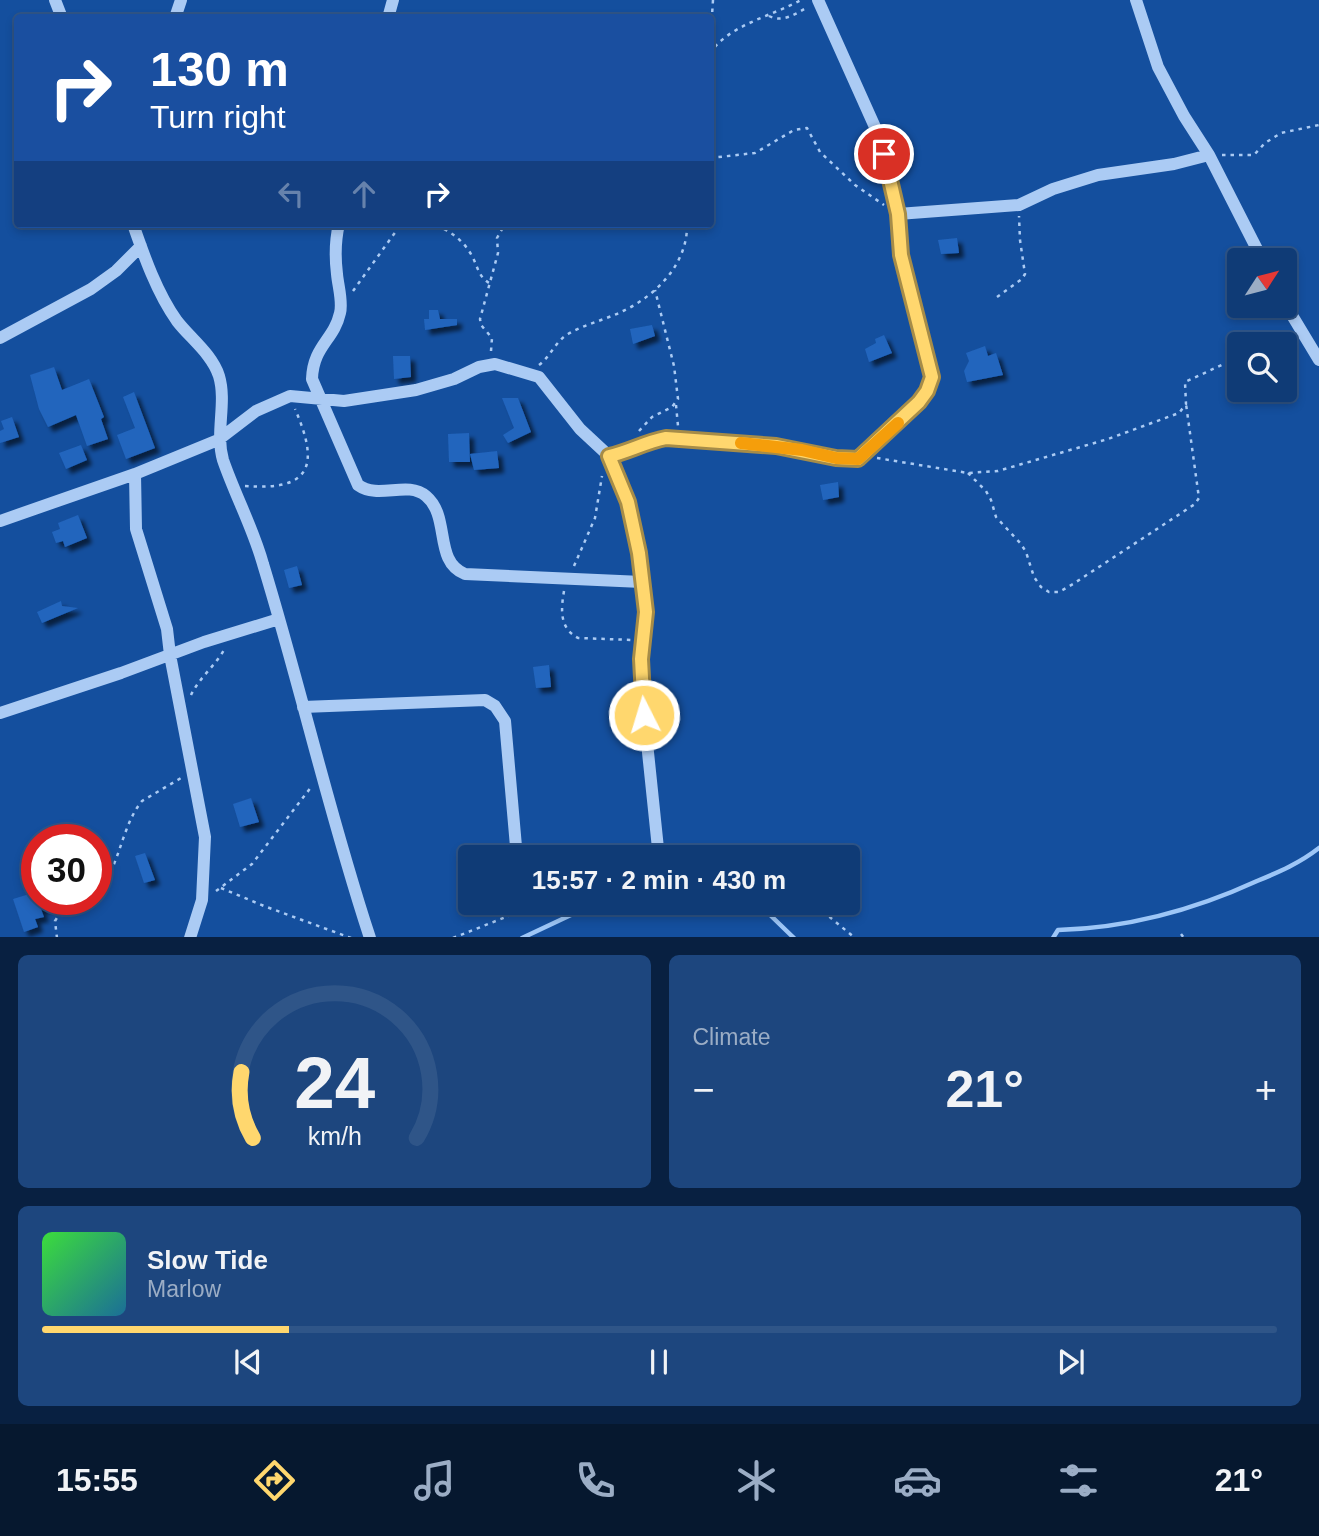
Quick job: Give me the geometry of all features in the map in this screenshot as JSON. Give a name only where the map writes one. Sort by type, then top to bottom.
[{"type":"street","points":[[606,454],[619,454],[635,446],[666,438],[776,446],[851,460],[863,456],[927,391],[932,377],[901,255],[898,214],[879,136],[818,0]]},
{"type":"street","points":[[1136,0],[1158,67],[1209,155],[1256,248]]},
{"type":"street","points":[[898,214],[1019,205],[1053,189],[1098,175],[1174,164],[1209,155]]},
{"type":"street","points":[[134,228],[156,282],[176,320],[209,357],[219,374],[222,396],[218,440],[263,562],[320,775],[370,937]]},
{"type":"street","points":[[339,228],[336,250],[340,316],[317,353],[312,365],[312,379],[324,400],[358,485],[367,491],[417,491],[427,496],[436,509],[446,556],[457,571],[466,574],[642,582]]},
{"type":"street","points":[[0,338],[91,289],[116,271],[141,246]]},
{"type":"street","points":[[1292,318],[1319,360]]},
{"type":"street","points":[[0,521],[135,474],[218,440],[256,411],[290,396],[344,401],[416,390],[444,382],[479,366],[495,364],[528,372],[545,382],[580,429],[606,454],[628,502],[635,526],[646,612],[641,685],[658,845]]},
{"type":"street","points":[[135,474],[136,529],[167,629],[205,837],[202,900],[190,937]]},
{"type":"street","points":[[0,713],[279,619]]},
{"type":"street","points":[[303,708],[485,700],[495,706],[505,721],[509,743],[510,799],[515,845]]},
{"type":"path","points":[[715,47],[723,37],[737,29],[801,0]]},
{"type":"path","points":[[769,16],[779,20],[786,19],[818,0]]},
{"type":"path","points":[[714,43],[715,47]]},
{"type":"path","points":[[1209,155],[1254,155],[1282,133],[1319,125]]},
{"type":"path","points":[[714,158],[755,153],[794,130],[807,128],[820,152],[842,173],[898,214]]},
{"type":"path","points":[[997,297],[1025,274],[1019,205]]},
{"type":"path","points":[[341,309],[399,228]]},
{"type":"path","points":[[442,228],[464,244],[472,255],[478,274],[489,283]]},
{"type":"path","points":[[495,364],[492,338],[481,325],[480,319],[498,253],[497,238],[503,228]]},
{"type":"path","points":[[528,372],[547,359],[564,336],[624,311],[655,290],[683,252],[687,228]]},
{"type":"path","points":[[655,290],[678,389],[676,405],[681,439]]},
{"type":"path","points":[[1289,332],[1294,321]]},
{"type":"path","points":[[968,472],[986,491],[1003,527],[1021,544],[1034,577],[1041,587],[1049,592],[1059,592],[1195,505],[1199,498],[1185,382],[1227,363]]},
{"type":"path","points":[[233,485],[279,484],[301,477],[307,467],[307,453],[304,433],[290,396]]},
{"type":"path","points":[[863,456],[907,465],[968,472],[998,471],[1108,439],[1179,413],[1186,404]]},
{"type":"path","points":[[635,446],[645,422],[676,405]]},
{"type":"path","points":[[606,454],[595,518],[568,579],[562,608],[564,623],[572,635],[578,638],[644,640]]},
{"type":"path","points":[[181,714],[194,687],[218,660],[234,632]]},
{"type":"path","points":[[112,867],[123,837],[142,801],[172,785],[192,769]]},
{"type":"path","points":[[202,900],[252,864],[320,775]]},
{"type":"path","points":[[221,888],[351,937]]},
{"type":"path","points":[[57,937],[55,921],[59,915]]},
{"type":"path","points":[[453,937],[505,915]]},
{"type":"path","points":[[827,915],[855,937]]},
{"type":"building","points":[[957,238],[959,253],[941,254],[938,240]]},
{"type":"building","points":[[429,310],[438,310],[440,319],[457,319],[457,325],[425,330],[424,319],[429,319]]},
{"type":"building","points":[[652,325],[655,336],[633,344],[630,329]]},
{"type":"building","points":[[884,335],[892,353],[869,362],[865,349],[876,343],[875,339]]},
{"type":"building","points":[[985,346],[988,356],[996,353],[1003,375],[967,382],[964,371],[969,361],[966,353]]},
{"type":"building","points":[[393,356],[410,356],[411,377],[394,379]]},
{"type":"building","points":[[54,367],[62,390],[89,379],[104,417],[101,419],[108,439],[87,446],[76,415],[48,427],[39,409],[30,375]]},
{"type":"building","points":[[134,392],[155,448],[126,459],[117,435],[135,428],[123,397]]},
{"type":"building","points":[[502,398],[518,398],[531,432],[508,443],[503,435],[514,428]]},
{"type":"building","points":[[12,417],[19,437],[0,443],[0,431],[4,429],[1,421]]},
{"type":"building","points":[[469,433],[470,462],[449,462],[448,434]]},
{"type":"building","points":[[81,445],[87,460],[66,469],[59,453]]},
{"type":"building","points":[[497,451],[499,468],[474,470],[470,454]]},
{"type":"building","points":[[838,482],[839,497],[823,500],[820,485]]},
{"type":"building","points":[[78,515],[87,538],[65,547],[63,541],[56,543],[52,532],[60,529],[58,523]]},
{"type":"building","points":[[297,566],[302,585],[289,588],[284,570]]},
{"type":"building","points":[[61,601],[62,606],[78,608],[42,623],[37,612]]},
{"type":"building","points":[[549,665],[551,687],[536,688],[533,667]]},
{"type":"building","points":[[251,798],[259,822],[240,827],[233,804]]},
{"type":"building","points":[[145,853],[155,880],[144,883],[135,856]]},
{"type":"building","points":[[21,897],[21,915],[43,915],[44,917],[35,919],[38,927],[24,932],[13,899]]},
{"type":"waterway","points":[[1054,937],[1058,930],[1109,926],[1160,916],[1209,901],[1281,871],[1319,848]]},
{"type":"waterway","points":[[524,937],[590,906],[702,907],[766,911],[793,937]]},
{"type":"slow traffic","points":[[741,443],[802,450],[851,460],[863,456],[898,423]]},
{"type":"route","points":[[644,715],[641,659],[646,612],[639,553],[628,502],[609,456],[666,438],[776,446],[836,458],[858,459],[919,402],[932,377],[901,255],[898,214],[884,154]]}]
